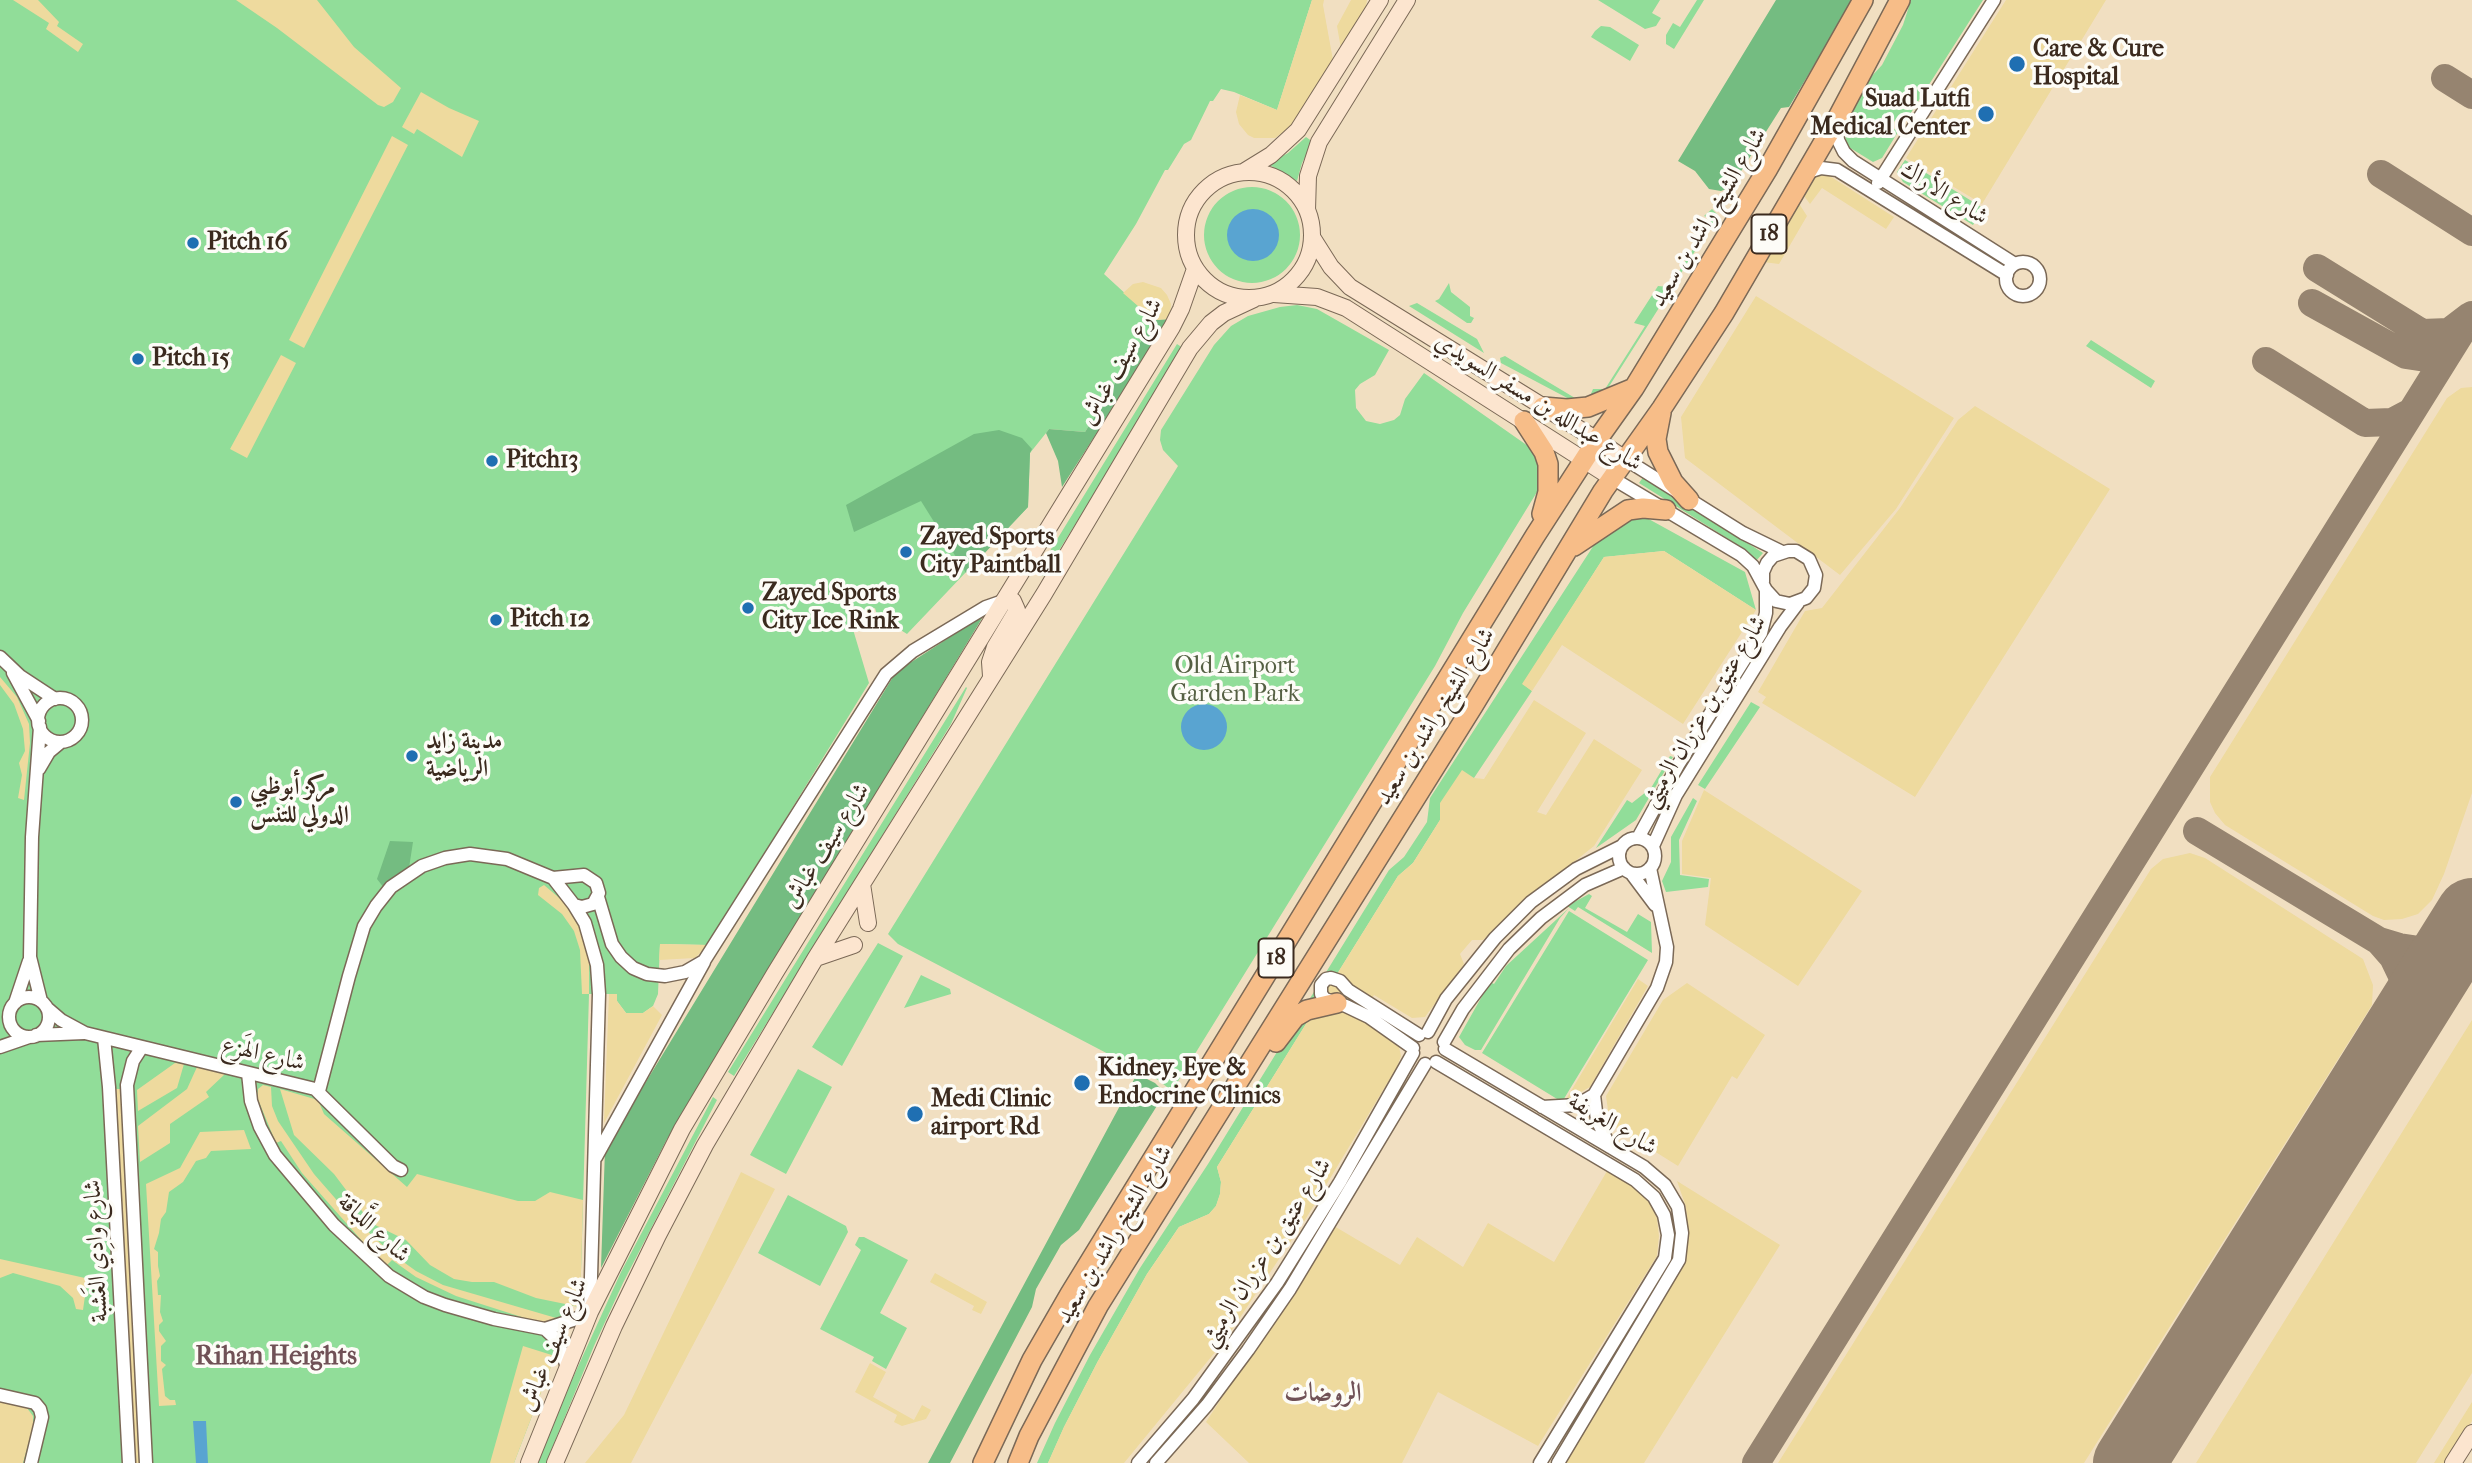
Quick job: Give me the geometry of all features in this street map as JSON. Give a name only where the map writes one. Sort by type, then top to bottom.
[{"type":"main road","name":"شارع الشيخ راشد بن سعيد","points":[[1018,1463],[1029,1436],[1098,1306],[1473,706],[1612,478],[1724,313],[1836,121],[1900,0]]},
{"type":"main road","name":"شارع الشيخ راشد بن سعيد","points":[[983,1463],[1026,1372],[1070,1294],[1535,536],[1634,388],[1767,170],[1861,3]]},
{"type":"main road","points":[[1543,407],[1588,407],[1634,388]]},
{"type":"main road","points":[[1662,408],[1656,435],[1657,448],[1673,482],[1689,500]]},
{"type":"main road","points":[[1524,421],[1544,452],[1550,478],[1535,536]]},
{"type":"main road","points":[[1567,551],[1628,510],[1666,510]]},
{"type":"main road","points":[[1203,1136],[1238,1100],[1285,1027],[1295,1017],[1307,1010],[1337,1003]]},
{"type":"street","points":[[1245,171],[1267,174],[1287,185],[1303,202],[1312,237],[1304,267],[1291,283],[1274,294],[1254,299],[1223,292],[1205,280],[1195,269],[1190,259],[1186,237],[1194,204],[1208,187],[1218,180],[1245,171],[1271,155],[1293,136],[1380,0]]},
{"type":"street","points":[[1307,213],[1306,188],[1314,153],[1407,0]]},
{"type":"street","points":[[1872,191],[1994,0]]},
{"type":"street","points":[[1340,65],[1346,79],[1361,75]]},
{"type":"street","name":"شارع الأراك","points":[[1836,121],[1838,140],[1853,161],[2015,264]]},
{"type":"street","name":"شارع الأراك","points":[[1805,173],[1821,168],[1837,170],[2007,275]]},
{"type":"street","points":[[1964,248],[1972,236]]},
{"type":"street","name":"شارع عبدالله بن مسفر السويدي","points":[[1312,237],[1331,267],[1350,287],[1689,500],[1762,544],[1782,552]]},
{"type":"street","points":[[2029,263],[2040,277],[2036,290],[2029,295],[2017,295],[2008,287],[2007,275],[2015,264],[2029,263]]},
{"type":"street","name":"شارع سيف غباش","points":[[529,1463],[590,1312],[682,1129],[1172,327],[1195,269]]},
{"type":"street","name":"شارع عبدالله بن مسفر السويدي","points":[[1274,294],[1317,297],[1346,309],[1583,461],[1734,549],[1753,566],[1764,586]]},
{"type":"street","name":"شارع سيف غباش","points":[[555,1463],[614,1326],[658,1235],[705,1145],[816,958],[991,678],[1195,341],[1224,313],[1254,299]]},
{"type":"street","points":[[1796,551],[1803,554],[1813,565],[1816,575],[1814,588],[1798,603],[1783,604],[1764,586],[1763,572],[1767,563],[1782,552],[1796,551]]},
{"type":"street","name":"شارع عتيق بن عزران الرميثي","points":[[1638,838],[1678,765],[1761,633],[1766,613],[1764,586]]},
{"type":"street","points":[[594,1160],[704,961],[886,674],[913,651],[986,607],[1006,600],[1013,601],[1017,610],[992,654],[991,678]]},
{"type":"street","name":"شارع عتيق بن عزران الرميثي","points":[[1653,846],[1676,795],[1780,627],[1798,603]]},
{"type":"street","points":[[0,657],[12,670],[55,699],[72,701],[81,714],[81,725],[76,735],[61,742],[44,759],[38,773]]},
{"type":"street","points":[[12,670],[39,724],[50,739],[61,742]]},
{"type":"street","points":[[30,957],[13,1009],[11,1024],[16,1032],[32,1036],[47,1026],[49,1017],[30,957],[32,828],[38,773],[39,724],[43,707],[55,699]]},
{"type":"street","points":[[1413,1051],[1446,999],[1495,938],[1522,911],[1576,869],[1622,846],[1632,838],[1649,841],[1655,857],[1650,868],[1657,908],[1665,933],[1666,962],[1657,988],[1594,1095],[1577,1105],[1542,1107]]},
{"type":"street","points":[[1622,846],[1619,855],[1657,908]]},
{"type":"street","points":[[319,1091],[349,976],[365,926],[376,905],[391,887],[422,866],[445,858],[470,854],[507,859],[553,878],[589,877],[596,883],[612,944],[633,968],[647,974],[665,976],[685,972],[704,961]]},
{"type":"street","points":[[1444,1046],[1436,1034],[1423,1034],[1348,990],[1340,981],[1326,979],[1321,985],[1321,994],[1325,999],[1369,1017],[1413,1051],[1418,1060],[1431,1063],[1442,1057],[1444,1046],[1463,1009],[1501,959],[1541,918],[1586,885],[1628,870],[1641,873],[1650,868]]},
{"type":"street","points":[[553,878],[574,905],[589,933],[597,965],[599,994],[590,1312],[545,1329],[558,1341],[568,1367]]},
{"type":"street","points":[[862,884],[869,923]]},
{"type":"street","points":[[574,905],[589,906],[598,897]]},
{"type":"street","points":[[816,958],[854,945]]},
{"type":"street","points":[[0,1028],[13,1009],[27,998],[44,1005]]},
{"type":"street","name":"شارع الهَزع","points":[[44,1005],[61,1020],[85,1033],[319,1091],[331,1107],[393,1166],[401,1170]]},
{"type":"street","name":"شارع الهَزع","points":[[0,1047],[32,1036],[85,1033]]},
{"type":"street","name":"شارع وادِي الغَشبة","points":[[104,1038],[129,1463]]},
{"type":"street","name":"شارع الغريفة","points":[[1444,1046],[1644,1167],[1665,1185],[1678,1207],[1682,1233],[1679,1260],[1558,1463]]},
{"type":"street","name":"شارع وادِي الغَشبة","points":[[142,1047],[132,1061],[127,1085],[146,1463]]},
{"type":"street","name":"شارع عتيق بن عزران الرميثي","points":[[1138,1463],[1193,1399],[1277,1283],[1340,1182],[1413,1051]]},
{"type":"street","name":"شارع عتيق بن عزران الرميثي","points":[[1156,1463],[1207,1405],[1290,1289],[1431,1063]]},
{"type":"street","name":"شارع الغريفة","points":[[1431,1063],[1635,1180],[1654,1197],[1664,1215],[1668,1236],[1665,1258],[1540,1463]]},
{"type":"street","name":"شارع اللَّباقة","points":[[248,1073],[251,1101],[260,1127],[275,1155],[334,1225],[372,1262],[407,1287],[445,1305],[494,1319],[545,1329]]},
{"type":"street","points":[[1594,1095],[1597,1120],[1611,1148]]},
{"type":"street","points":[[0,1395],[35,1403],[40,1409],[42,1417],[31,1463]]},
{"type":"street","points":[[2453,1463],[2472,1433]]},
{"type":"green space","name":"مدينة زايد الرياضية","points":[[0,0],[1312,0],[1277,110],[1221,89],[1213,101],[1210,101],[1191,140],[1184,144],[1168,170],[1165,170],[1136,224],[1104,274],[1154,320],[1085,432],[1049,429],[1030,453],[1028,507],[907,634],[877,615],[875,608],[849,616],[869,683],[708,945],[660,944],[658,994],[653,1006],[643,1013],[626,1013],[617,1001],[616,994],[589,994],[580,1307],[567,1305],[555,1356],[514,1463],[0,1463]]},
{"type":"green space","points":[[1598,0],[1660,0],[1652,13],[1661,18],[1656,26],[1645,29]]},
{"type":"green space","points":[[1697,0],[1704,0],[1674,49],[1666,44],[1666,35],[1673,23],[1680,27]]},
{"type":"green space","points":[[1776,0],[1853,0],[1789,107],[1781,108],[1731,187],[1721,191],[1709,189],[1695,171],[1678,161]]},
{"type":"green space","points":[[1911,0],[1983,0],[1907,119],[1899,115],[1891,126],[1898,132],[1882,158],[1873,162],[1847,146],[1844,129],[1870,78],[1882,65],[1903,25]]},
{"type":"green space","points":[[1601,26],[1610,27],[1639,45],[1630,61],[1591,37]]},
{"type":"green space","points":[[1306,137],[1313,142],[1302,163],[1297,181],[1268,164],[1288,153]]},
{"type":"green space","points":[[1905,160],[1983,208],[1973,225],[1903,182],[1897,172]]},
{"type":"green space","points":[[1252,187],[1270,191],[1286,201],[1296,217],[1300,235],[1296,253],[1286,269],[1270,279],[1252,283],[1234,279],[1218,269],[1208,253],[1204,235],[1208,217],[1218,201],[1234,191]]},
{"type":"green space","points":[[1712,209],[1718,215],[1603,396],[1591,403],[1573,401],[1501,363],[1500,358],[1505,356],[1575,398],[1584,399],[1590,396],[1593,389],[1605,389],[1645,326],[1634,323],[1658,286],[1669,287],[1712,219],[1704,216]]},
{"type":"green space","points":[[1449,283],[1451,292],[1470,307],[1470,316],[1474,318],[1471,323],[1435,301]]},
{"type":"green space","points":[[1417,303],[1477,339],[1484,353],[1409,306]]},
{"type":"green space","name":"Old Airport Garden Park","points":[[1297,305],[1317,309],[1389,350],[1375,375],[1355,390],[1356,408],[1366,421],[1380,424],[1394,420],[1400,415],[1405,399],[1424,373],[1528,446],[1539,463],[1541,483],[1463,613],[1435,666],[1172,1091],[1158,1080],[898,944],[888,934],[1178,466],[1163,450],[1161,430],[1214,345],[1231,326],[1248,316]]},
{"type":"green space","points":[[1170,319],[1062,487],[1058,461],[1046,433],[1049,429],[1085,432],[1154,320]]},
{"type":"green space","points":[[2091,340],[2155,381],[2151,388],[2086,346]]},
{"type":"green space","points":[[1177,344],[1183,348],[1043,576],[1037,572]]},
{"type":"green space","points":[[999,430],[1022,438],[1032,449],[1028,507],[966,573],[921,501],[854,532],[846,505],[974,434]]},
{"type":"green space","points":[[1644,476],[1763,553],[1756,561],[1747,551],[1639,483]]},
{"type":"green space","points":[[1645,517],[1745,572],[1756,610],[1664,551],[1604,557],[1523,684],[1532,691],[1474,778],[1441,803],[1440,820],[1413,863],[1398,876],[1217,1167],[1221,1182],[1216,1206],[1209,1214],[1179,1227],[1147,1274],[1098,1361],[1048,1463],[1037,1463],[1090,1355],[1140,1268],[1208,1164],[1389,870],[1404,857],[1427,822],[1430,798],[1603,531],[1614,522]]},
{"type":"green space","points":[[984,615],[667,1139],[601,1268],[605,1149],[896,672]]},
{"type":"green space","points":[[966,687],[951,724],[734,1076],[728,1072]]},
{"type":"green space","points":[[1751,702],[1760,707],[1705,789],[1698,785]]},
{"type":"green space","points":[[1670,756],[1673,757],[1636,820],[1596,848],[1627,800],[1632,803],[1651,788]]},
{"type":"green space","points":[[1693,798],[1697,801],[1679,840],[1680,875],[1709,879],[1708,887],[1666,892],[1662,881],[1671,862],[1671,837]]},
{"type":"green space","points":[[390,841],[413,842],[409,868],[384,888],[377,879]]},
{"type":"green space","points":[[1589,894],[1592,896],[1585,908],[1627,932],[1638,914],[1651,922],[1652,953],[1578,907],[1575,911],[1567,906]]},
{"type":"green space","points":[[1569,908],[1560,918],[1481,1050],[1465,1045],[1459,1037],[1490,982],[1494,984],[1506,966]]},
{"type":"green space","points":[[1569,911],[1648,960],[1562,1102],[1482,1053]]},
{"type":"green space","points":[[878,943],[903,956],[842,1066],[812,1047]]},
{"type":"green space","points":[[921,975],[950,989],[951,994],[904,1008]]},
{"type":"green space","points":[[798,1069],[832,1087],[786,1174],[750,1155]]},
{"type":"green space","points":[[1137,1074],[1155,1083],[1165,1093],[1079,1230],[1061,1245],[1036,1289],[1032,1307],[950,1463],[928,1463]]},
{"type":"green space","points":[[713,1097],[717,1100],[623,1283],[594,1346],[546,1463],[538,1463],[621,1272]]},
{"type":"green space","points":[[788,1195],[846,1226],[848,1232],[820,1286],[758,1253]]},
{"type":"green space","points":[[859,1237],[864,1237],[908,1260],[880,1313],[907,1328],[886,1369],[872,1361],[874,1357],[820,1329],[861,1250],[855,1245]]},
{"type":"sand","points":[[13,0],[38,0],[59,22],[57,26],[83,44],[78,52],[46,29],[49,23]]},
{"type":"sand","points":[[236,0],[317,0],[354,47],[401,88],[393,102],[384,107],[378,105]]},
{"type":"sand","points":[[1312,0],[1324,0],[1333,60],[1290,127],[1275,138],[1254,138],[1239,124],[1236,112],[1240,95],[1277,110]]},
{"type":"sand","points":[[1351,0],[1367,0],[1365,12],[1341,49],[1337,26]]},
{"type":"sand","points":[[2006,0],[2106,0],[1982,204],[1906,158]]},
{"type":"sand","points":[[421,92],[479,121],[462,157],[417,129],[414,134],[402,127]]},
{"type":"sand","points":[[392,136],[408,145],[304,348],[289,340]]},
{"type":"sand","points":[[1825,173],[1894,217],[1886,229],[1822,188],[1810,204],[1804,196],[1805,186],[1810,178]]},
{"type":"sand","points":[[1798,202],[1807,216],[1779,264],[1763,262]]},
{"type":"sand","points":[[1143,282],[1161,288],[1167,295],[1171,304],[1170,319],[1154,320],[1123,293],[1133,284]]},
{"type":"sand","points":[[1756,296],[1954,418],[1896,509],[1840,575],[1685,458],[1681,417]]},
{"type":"sand","points":[[281,355],[296,363],[247,458],[230,449]]},
{"type":"sand","points":[[2472,387],[2472,793],[2444,874],[2432,900],[2418,914],[2402,919],[2384,920],[2373,916],[2225,825],[2210,802],[2210,777],[2447,398],[2461,388]]},
{"type":"sand","points":[[1975,406],[2110,489],[1915,797],[1762,703],[1766,697],[1758,692],[1805,611],[1822,608],[1900,508],[1958,420]]},
{"type":"sand","points":[[1664,551],[1756,610],[1683,724],[1562,645],[1532,691],[1522,684],[1604,557]]},
{"type":"sand","points":[[0,677],[17,697],[29,724],[30,743],[24,800],[18,798],[22,775],[19,763],[25,751],[23,729],[14,704],[0,685]]},
{"type":"sand","points":[[1534,700],[1586,733],[1537,812],[1546,815],[1594,739],[1642,770],[1594,846],[1516,908],[1483,940],[1472,940],[1460,954],[1464,964],[1425,1017],[1412,1018],[1374,995],[1360,1019],[1398,1042],[1401,1056],[1397,1067],[1305,1220],[1225,1340],[1124,1463],[1048,1463],[1098,1361],[1147,1274],[1179,1227],[1209,1214],[1216,1206],[1221,1182],[1217,1167],[1398,876],[1413,863],[1440,820],[1440,803],[1462,770],[1474,778],[1484,779]]},
{"type":"sand","points":[[1704,790],[1862,891],[1798,986],[1705,925],[1711,878],[1682,874],[1682,841]]},
{"type":"sand","points":[[2190,853],[2205,858],[2363,959],[2373,985],[2372,1005],[2084,1463],[1778,1463],[2151,869],[2163,859]]},
{"type":"sand","points":[[544,885],[564,902],[582,932],[589,955],[589,994],[582,994],[580,950],[574,931],[562,914],[538,895],[539,888]]},
{"type":"sand","points":[[660,944],[708,945],[695,958],[659,960]]},
{"type":"sand","points":[[1638,979],[1648,986],[1590,1087],[1565,1101]]},
{"type":"sand","points":[[1687,983],[1765,1035],[1737,1079],[1732,1076],[1678,1166],[1614,1126],[1609,1117],[1606,1096],[1663,1000]]},
{"type":"sand","points":[[609,994],[617,994],[617,1001],[626,1013],[643,1013],[653,1006],[662,1015],[604,1123]]},
{"type":"sand","points":[[2472,1020],[2472,1373],[2416,1463],[2196,1463]]},
{"type":"sand","points":[[175,1063],[184,1064],[177,1088],[138,1111],[137,1090]]},
{"type":"sand","points":[[197,1067],[225,1074],[206,1092],[209,1097],[170,1124],[170,1143],[140,1162],[138,1126],[187,1089]]},
{"type":"sand","points":[[263,1085],[271,1087],[272,1106],[278,1121],[314,1174],[348,1213],[391,1253],[416,1271],[443,1285],[563,1320],[546,1323],[531,1320],[456,1296],[416,1277],[392,1260],[387,1265],[378,1259],[302,1173],[281,1141],[276,1143],[257,1097],[258,1089]]},
{"type":"sand","points":[[114,1089],[121,1089],[139,1463],[134,1463]]},
{"type":"sand","points":[[280,1089],[318,1100],[324,1114],[407,1187],[417,1174],[518,1201],[535,1201],[550,1192],[583,1200],[580,1307],[536,1298],[494,1282],[454,1279],[430,1265],[406,1240],[371,1223],[334,1174],[294,1135]]},
{"type":"sand","points":[[244,1130],[251,1149],[211,1151],[206,1158],[196,1161],[183,1182],[169,1192],[166,1212],[161,1219],[154,1249],[158,1252],[158,1295],[161,1295],[160,1312],[163,1321],[159,1325],[159,1331],[166,1341],[161,1346],[161,1361],[166,1365],[162,1369],[165,1396],[175,1400],[176,1405],[159,1406],[146,1184],[180,1168],[200,1132]]},
{"type":"sand","points":[[1607,1171],[1631,1184],[1649,1202],[1657,1218],[1657,1256],[1538,1446],[1438,1392],[1402,1463],[1249,1463],[1206,1422],[1334,1226],[1400,1265],[1417,1237],[1463,1267],[1488,1223],[1554,1262]]},
{"type":"sand","points":[[741,1172],[775,1189],[631,1463],[585,1463],[624,1415]]},
{"type":"sand","points":[[1677,1181],[1780,1245],[1644,1463],[1563,1463],[1681,1264],[1688,1236],[1686,1207]]},
{"type":"sand","points":[[0,1259],[85,1278],[87,1282],[83,1310],[76,1309],[73,1298],[60,1286],[13,1273],[0,1278]]},
{"type":"sand","points":[[935,1273],[987,1302],[981,1314],[972,1310],[974,1306],[930,1282]]},
{"type":"sand","points":[[523,1346],[555,1356],[514,1463],[490,1463]]},
{"type":"sand","points":[[870,1363],[886,1372],[873,1397],[914,1420],[922,1405],[931,1410],[926,1419],[902,1426],[894,1422],[897,1415],[855,1392]]},
{"type":"sand","points":[[0,1401],[27,1408],[33,1416],[33,1427],[23,1463],[0,1463]]},
{"type":"sand","points":[[2472,1402],[2472,1421],[2446,1463],[2434,1463]]},
{"type":"water","points":[[1253,209],[1272,216],[1279,235],[1272,254],[1253,261],[1234,254],[1227,235],[1234,216]]},
{"type":"water","points":[[1204,704],[1220,711],[1227,727],[1220,743],[1204,750],[1188,743],[1181,727],[1188,711]]},
{"type":"water","points":[[193,1421],[206,1421],[208,1463],[196,1463]]},
{"type":"taxiway","points":[[2445,78],[2472,95]]},
{"type":"taxiway","points":[[2381,174],[2472,232]]},
{"type":"taxiway","points":[[2317,268],[2422,333],[2449,332],[2470,316]]},
{"type":"taxiway","points":[[2312,303],[2406,355],[2426,358],[2452,347]]},
{"type":"taxiway","points":[[1756,1463],[2472,315]]},
{"type":"taxiway","points":[[2266,361],[2365,423],[2392,422],[2409,413]]},
{"type":"taxiway","points":[[2197,831],[2379,941],[2399,947],[2419,950],[2444,943],[2467,922],[2472,907]]},
{"type":"taxiway","points":[[2379,941],[2393,957],[2405,982],[2407,998],[2396,1035]]},
{"type":"runway","points":[[2129,1463],[2472,914]]},
{"type":"place","name":"Care & Cure Hospital","points":[[2017,64]]},
{"type":"place","name":"Suad Lutfi Medical Center","points":[[1986,114]]},
{"type":"place","name":"Pitch 16","points":[[193,243]]},
{"type":"place","name":"Pitch 15","points":[[138,359]]},
{"type":"place","name":"Pitch13","points":[[492,461]]},
{"type":"place","name":"Zayed Sports City Paintball","points":[[906,552]]},
{"type":"place","name":"Zayed Sports City Ice Rink","points":[[748,608]]},
{"type":"place","name":"Pitch 12","points":[[496,620]]},
{"type":"place","name":"مدينة زايد الرياضية","points":[[412,756]]},
{"type":"place","name":"مركز أبوظبي الدولي للتنس","points":[[236,802]]},
{"type":"place","name":"Kidney, Eye & Endocrine Clinics","points":[[1082,1083]]},
{"type":"place","name":"Medi Clinic airport Rd","points":[[915,1114]]},
{"type":"district","name":"Rihan Heights","points":[[276,1358]]},
{"type":"district","name":"الروضات","points":[[1323,1395]]}]
